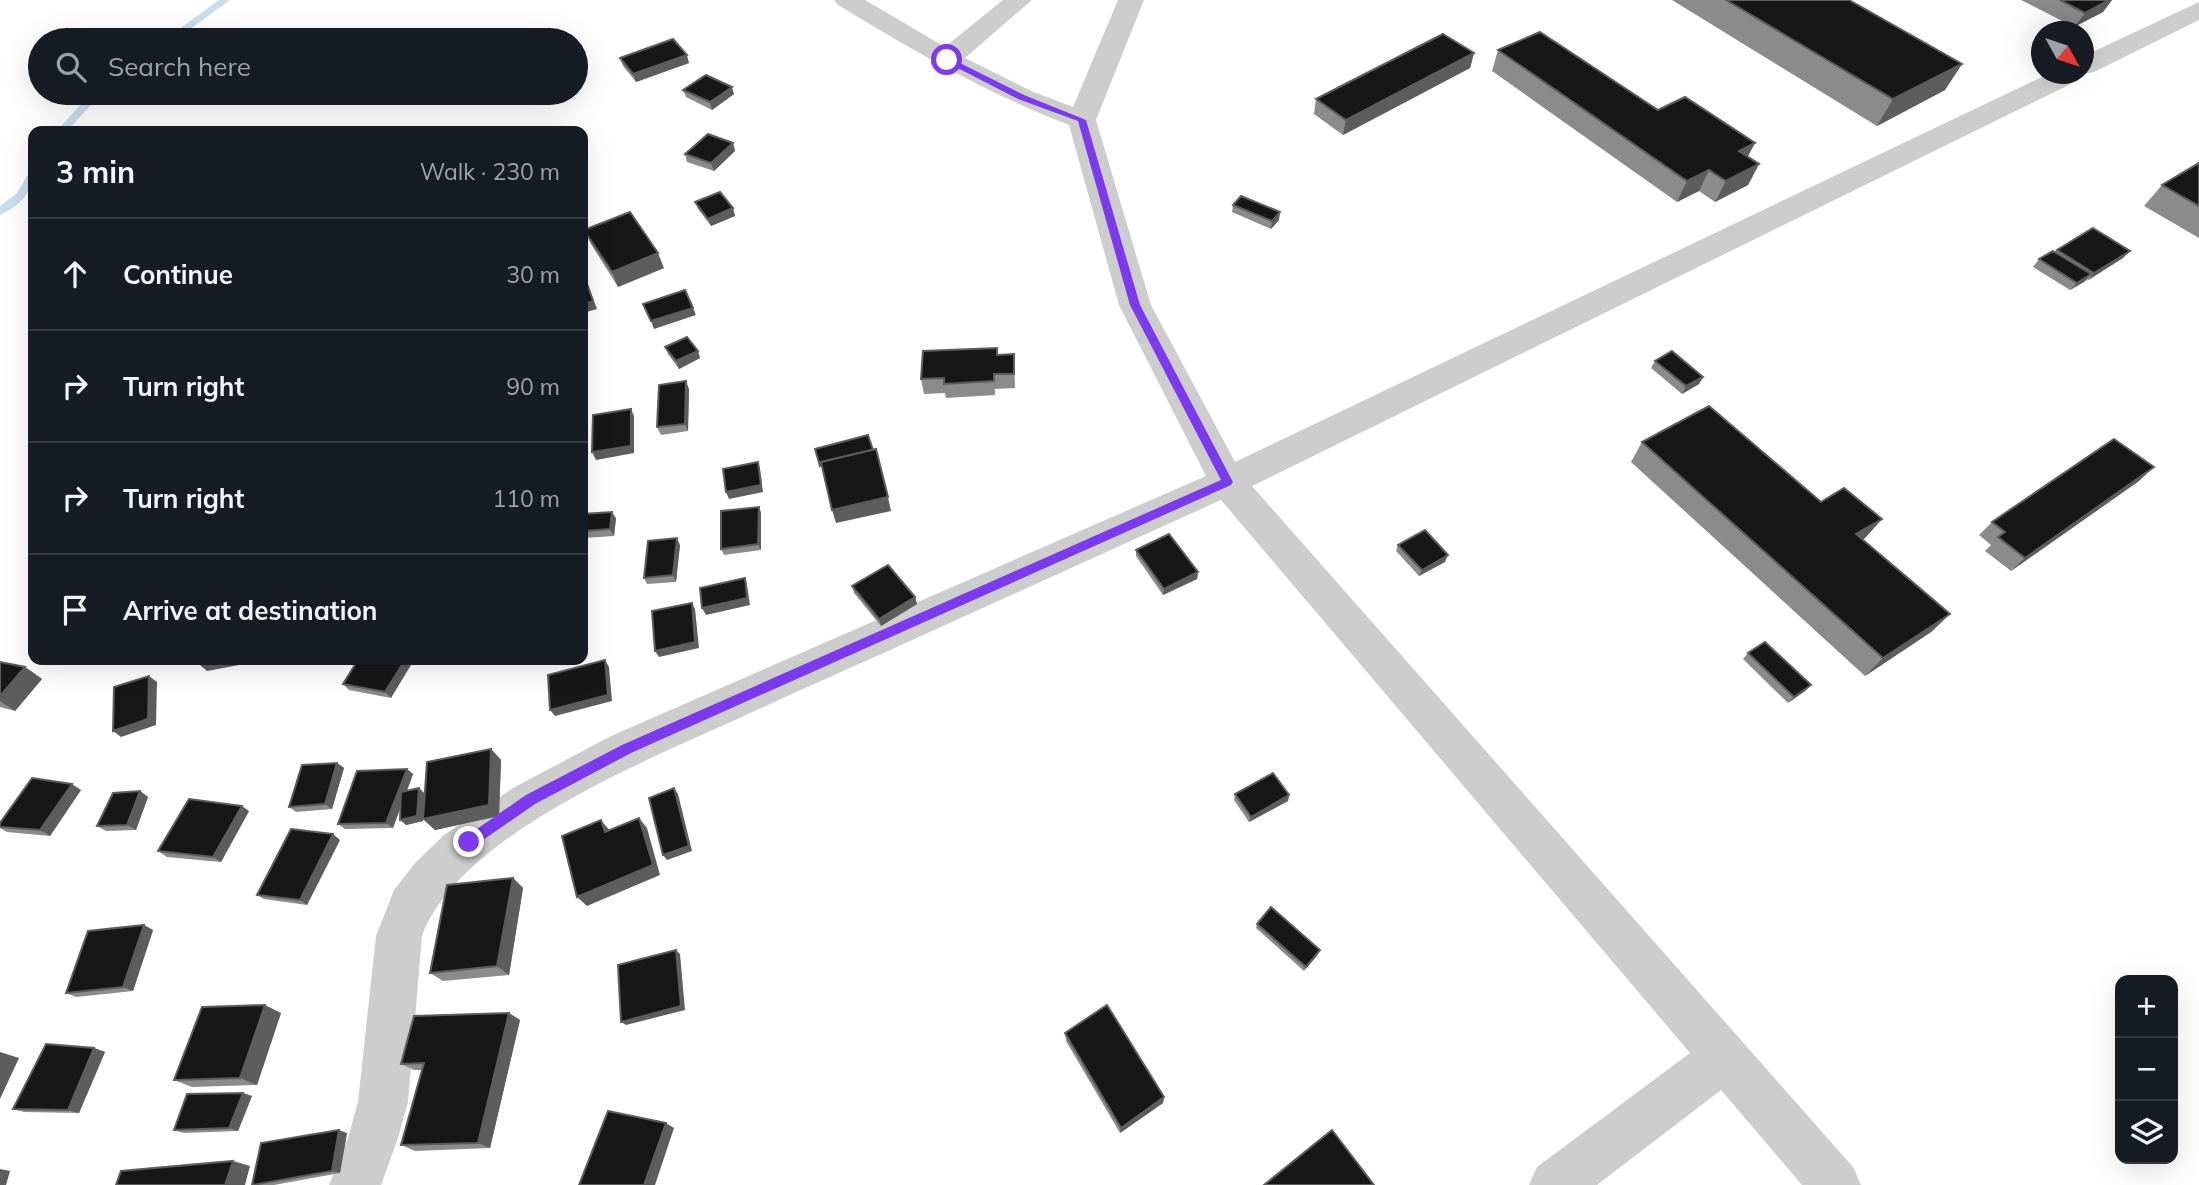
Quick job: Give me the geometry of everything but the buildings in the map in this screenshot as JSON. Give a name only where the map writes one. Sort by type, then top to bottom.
[{"type":"street","points":[[847,0],[947,60],[1021,97],[1082,120]]},
{"type":"street","points":[[947,60],[1020,0]]},
{"type":"street","points":[[1131,0],[1082,120],[1135,305],[1227,482],[1835,1185]]},
{"type":"street","points":[[2094,61],[2199,10]]},
{"type":"street","points":[[355,1185],[374,1140],[386,1088],[399,933],[418,891],[469,842],[530,799],[626,749],[1227,482],[2048,84]]},
{"type":"street","points":[[1555,1185],[1724,1058]]},
{"type":"waterway","points":[[186,28],[225,0]]},
{"type":"waterway","points":[[66,126],[86,105]]},
{"type":"waterway","points":[[0,211],[21,195],[28,183]]},
{"type":"route","points":[[469,842],[530,799],[626,749],[1227,482],[1135,305],[1082,120],[1021,97],[947,60]]}]
